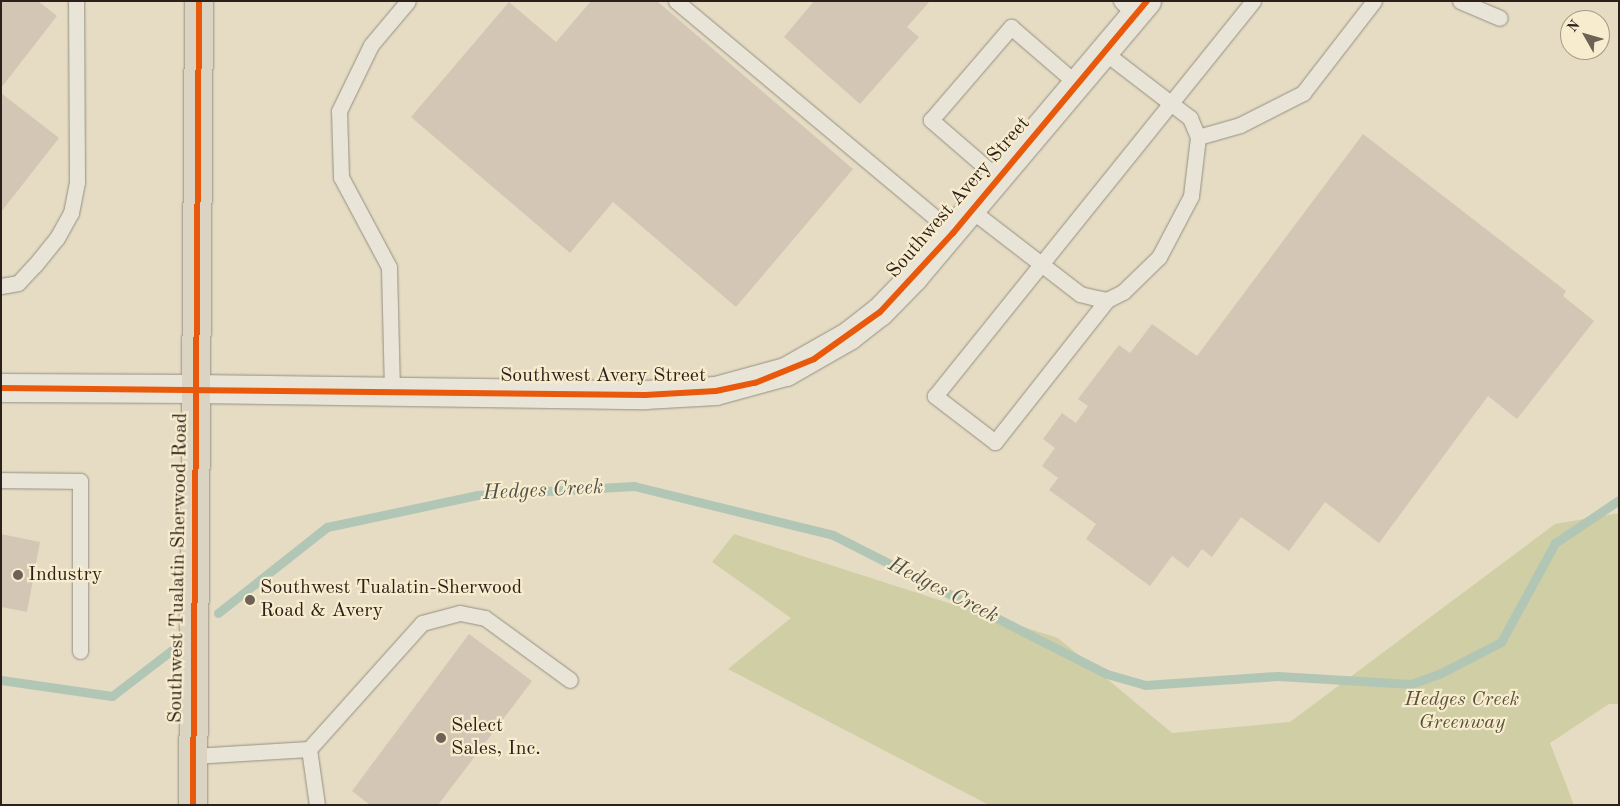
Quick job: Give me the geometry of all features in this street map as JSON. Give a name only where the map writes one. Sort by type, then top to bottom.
[{"type":"highway","name":"Southwest Tualatin Sherwood Road","points":[[193,805],[199,1]]},
{"type":"main road","name":"Southwest Avery Street","points":[[1,388],[645,395],[716,391],[755,383],[807,362],[849,336],[880,312],[953,233],[1104,52],[1134,6]]},
{"type":"lane","points":[[1,286],[18,283],[58,238],[71,213],[76,182],[76,1]]},
{"type":"lane","points":[[392,391],[389,267],[341,177],[339,111],[371,45],[408,1]]},
{"type":"lane","points":[[676,1],[953,233]]},
{"type":"lane","points":[[1104,52],[1170,103],[1190,118],[1198,137],[1191,196],[1177,227],[1148,269],[1123,292],[1108,300],[995,442],[935,396],[1040,264],[1170,103],[1253,1]]},
{"type":"lane","points":[[1198,137],[1240,125],[1303,93],[1374,1]]},
{"type":"lane","points":[[1460,1],[1500,18]]},
{"type":"lane","points":[[998,178],[931,120],[1011,27],[1077,84]]},
{"type":"lane","points":[[971,210],[1080,294],[1108,300]]},
{"type":"lane","points":[[1,480],[80,481],[80,651]]},
{"type":"lane","points":[[193,756],[309,749],[422,623],[460,613],[485,618],[570,680]]},
{"type":"lane","points":[[309,749],[317,805]]},
{"type":"green space","name":"Hedges Creek Greenway","points":[[1619,513],[1619,704],[1609,704],[1550,743],[1574,805],[989,805],[728,669],[791,618],[712,562],[734,534],[1058,638],[1172,733],[1290,722],[1555,524]]},
{"type":"building","points":[[1,1],[38,1],[57,16],[1,88]]},
{"type":"building","points":[[591,1],[657,1],[853,169],[736,307],[613,202],[570,253],[411,117],[509,2],[556,42]]},
{"type":"building","points":[[814,1],[930,1],[907,27],[919,37],[860,104],[784,37]]},
{"type":"building","points":[[1,93],[59,138],[1,212]]},
{"type":"building","points":[[1363,134],[1566,291],[1563,296],[1594,321],[1517,419],[1488,396],[1379,543],[1325,502],[1289,551],[1241,517],[1212,557],[1202,549],[1188,568],[1172,556],[1150,586],[1086,539],[1096,524],[1049,490],[1058,478],[1042,466],[1055,448],[1043,439],[1062,413],[1076,423],[1088,406],[1078,399],[1119,345],[1130,353],[1152,324],[1197,356]]},
{"type":"building","name":"Industry","points":[[1,534],[40,542],[27,612],[1,607]]},
{"type":"building","name":"Select Sales, Inc.","points":[[469,634],[532,681],[438,805],[370,805],[352,791]]},
{"type":"waterway","name":"Hedges Creek","points":[[218,613],[327,527],[477,495],[634,486],[833,535],[1107,674],[1145,685],[1278,676],[1411,684],[1439,674],[1501,642],[1555,543],[1619,500]]},
{"type":"waterway","name":"Hedges Creek","points":[[1,680],[112,696],[172,650]]},
{"type":"cycle path","points":[[193,805],[199,1]]},
{"type":"cycle path","points":[[1,388],[645,395],[716,391],[755,383],[814,359],[880,312],[953,233],[1147,1]]},
{"type":"place","name":"Industry","points":[[18,575]]},
{"type":"place","name":"Southwest Tualatin-Sherwood Road & Avery","points":[[250,600]]},
{"type":"place","name":"Select Sales, Inc.","points":[[441,738]]}]
